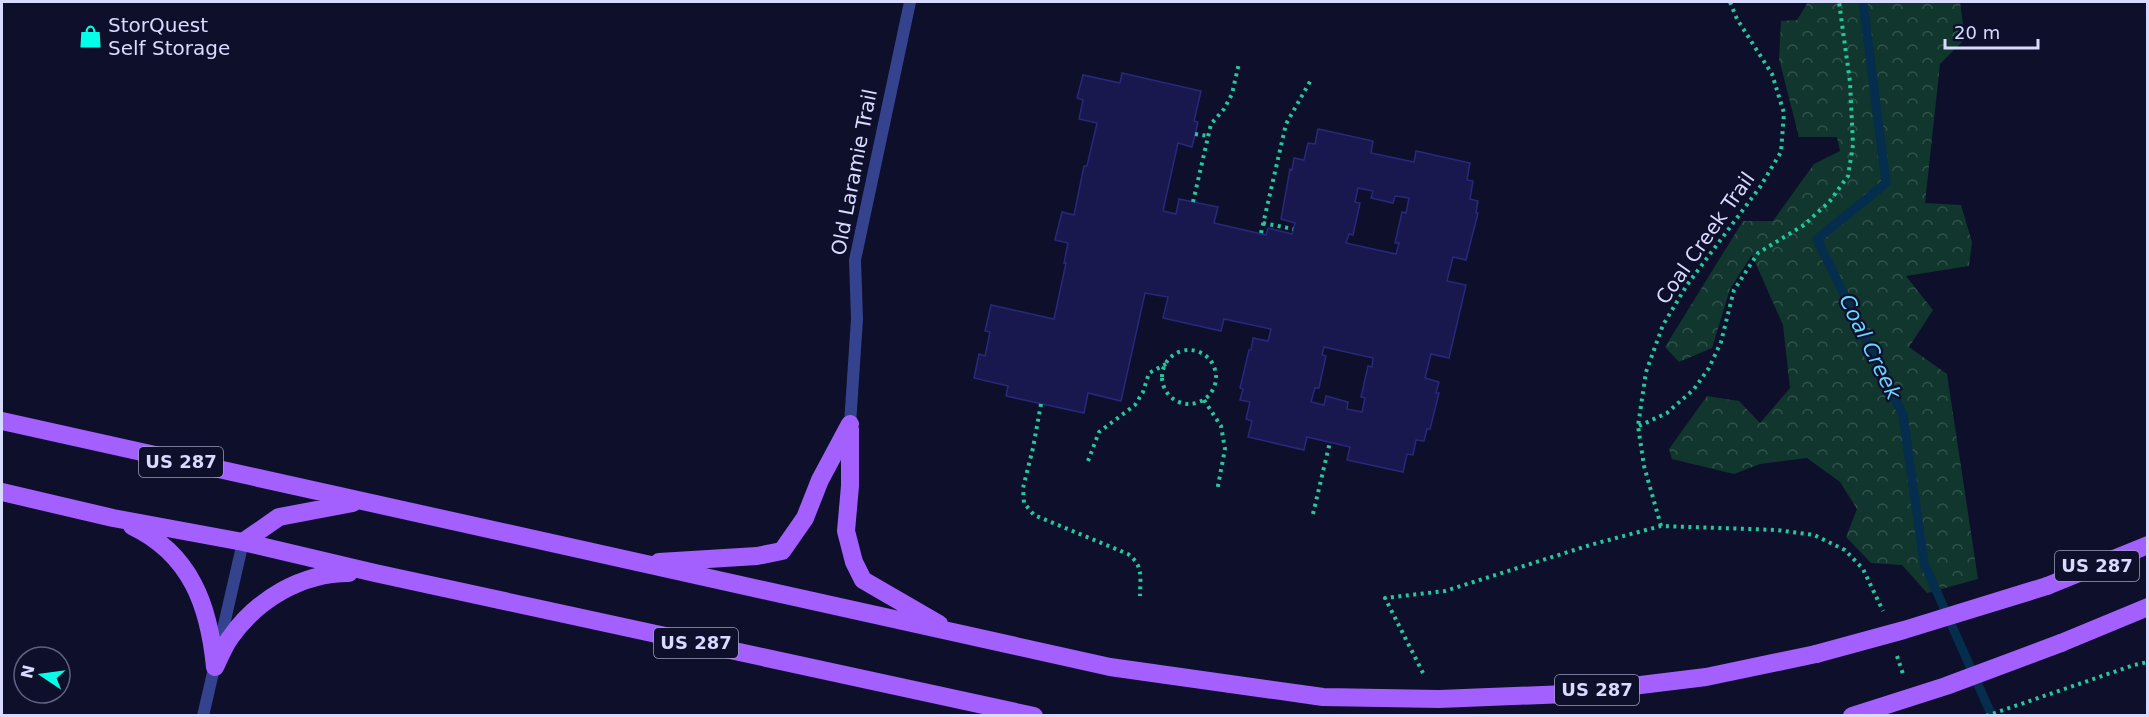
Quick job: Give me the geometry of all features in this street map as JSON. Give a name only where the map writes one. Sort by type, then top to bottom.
[{"type":"main road","name":"US 287","points":[[2,421],[1110,667],[1323,697],[1438,699],[1567,694],[1706,677],[1816,654],[1904,630],[2047,586],[2148,545]]},
{"type":"main road","points":[[636,563],[757,556],[782,551],[805,518],[820,480],[850,424]]},
{"type":"main road","points":[[850,424],[850,486],[846,531],[854,561],[863,580],[955,632]]},
{"type":"main road","name":"US 287","points":[[2,492],[112,518],[243,542],[375,573],[1034,716]]},
{"type":"main road","points":[[243,542],[279,517],[361,502]]},
{"type":"main road","points":[[112,518],[156,541],[174,557],[189,576],[201,598],[209,621],[215,667]]},
{"type":"main road","points":[[215,667],[230,638],[243,622],[276,594],[305,580],[336,573],[375,573]]},
{"type":"main road","name":"US 287","points":[[1852,716],[1946,686],[2061,643],[2148,606]]},
{"type":"street","name":"Old Laramie Trail","points":[[850,424],[857,319],[855,260],[910,2]]},
{"type":"street","points":[[203,716],[243,542]]},
{"type":"path","name":"Coal Creek Trail","points":[[1661,526],[1644,466],[1638,426],[1646,372],[1663,325],[1687,285],[1760,187],[1780,152],[1784,113],[1772,74],[1737,19],[1730,2]]},
{"type":"path","points":[[1638,426],[1667,413],[1694,389],[1709,368],[1721,342],[1734,290],[1758,252],[1804,225],[1830,201],[1848,176],[1854,145],[1850,82],[1839,2]]},
{"type":"path","points":[[1193,202],[1211,124],[1224,109],[1232,94],[1239,63]]},
{"type":"path","points":[[1261,234],[1286,124],[1312,78]]},
{"type":"path","points":[[1195,134],[1208,136]]},
{"type":"path","points":[[1263,223],[1293,230]]},
{"type":"path","points":[[1088,461],[1099,432],[1135,405],[1143,392],[1149,373],[1166,364],[1179,352],[1196,351],[1204,355],[1215,369],[1216,377],[1211,394],[1204,400],[1187,404],[1179,402],[1166,390],[1163,382],[1166,364]]},
{"type":"path","points":[[1204,400],[1221,426],[1225,449],[1217,491]]},
{"type":"path","points":[[1041,404],[1023,488],[1024,503],[1034,515],[1128,554],[1137,561],[1140,570],[1140,596]]},
{"type":"path","points":[[1313,514],[1330,442]]},
{"type":"path","points":[[1438,699],[1418,665],[1385,598],[1445,591],[1590,545],[1661,526],[1777,530],[1814,535],[1845,550],[1863,569],[1884,616]]},
{"type":"path","points":[[1895,649],[1906,682]]},
{"type":"path","points":[[1986,716],[2148,662]]},
{"type":"green space","points":[[1808,2],[1960,2],[1965,39],[1940,64],[1925,203],[1961,205],[1972,242],[1969,266],[1906,276],[1933,310],[1909,347],[1947,374],[1978,579],[1927,593],[1902,565],[1871,563],[1846,537],[1857,509],[1840,482],[1807,458],[1760,464],[1734,474],[1672,459],[1669,449],[1707,396],[1739,401],[1760,423],[1790,388],[1783,325],[1752,255],[1730,289],[1712,348],[1679,362],[1665,347],[1743,221],[1773,221],[1814,164],[1840,151],[1837,137],[1799,137],[1779,59],[1781,21],[1797,20]]},
{"type":"building","points":[[1122,73],[1201,91],[1194,121],[1198,122],[1192,147],[1178,143],[1163,211],[1176,214],[1179,199],[1218,207],[1214,223],[1266,235],[1268,228],[1292,234],[1295,223],[1281,219],[1290,169],[1292,170],[1294,158],[1304,160],[1308,143],[1315,144],[1318,129],[1373,141],[1371,153],[1414,162],[1416,151],[1470,163],[1467,180],[1473,181],[1470,199],[1478,201],[1476,213],[1478,213],[1466,260],[1453,257],[1447,281],[1466,285],[1449,358],[1431,354],[1425,378],[1439,382],[1436,393],[1439,393],[1430,429],[1427,429],[1424,441],[1416,440],[1413,455],[1407,454],[1403,472],[1347,460],[1350,447],[1307,437],[1304,450],[1248,437],[1252,421],[1246,419],[1250,402],[1240,400],[1243,389],[1240,388],[1253,338],[1268,341],[1271,329],[1224,319],[1221,331],[1163,318],[1168,297],[1145,293],[1121,401],[1088,393],[1084,413],[1006,396],[1008,386],[974,378],[979,354],[985,356],[990,332],[985,331],[991,305],[1054,319],[1068,243],[1055,240],[1062,212],[1074,215],[1084,166],[1087,166],[1097,123],[1079,119],[1083,100],[1077,98],[1083,75],[1120,83]],"holes":[[[1358,188],[1373,191],[1371,198],[1393,203],[1395,196],[1409,198],[1406,213],[1402,212],[1395,243],[1399,243],[1396,254],[1346,243],[1349,234],[1353,235],[1360,203],[1355,202]],[[1324,347],[1373,358],[1372,367],[1368,366],[1361,397],[1365,398],[1362,412],[1347,409],[1348,402],[1326,396],[1324,405],[1311,402],[1315,388],[1319,388],[1326,356],[1322,355]]]},
{"type":"waterway","name":"Coal Creek","points":[[1863,2],[1886,183],[1817,239],[1903,415],[1924,563],[1992,716]]},
{"type":"place","name":"StorQuest Self Storage","points":[[90,36]]}]
